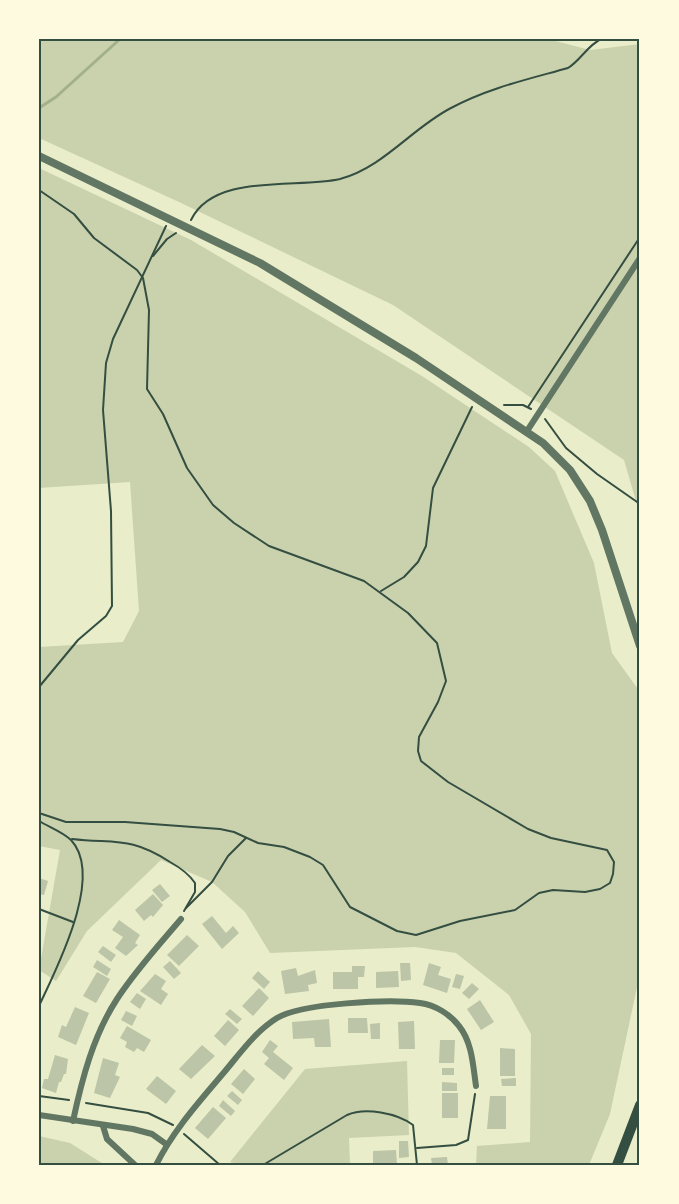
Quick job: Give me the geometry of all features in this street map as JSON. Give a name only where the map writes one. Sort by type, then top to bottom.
[{"type":"highway","points":[[617,1165],[640,1105]]},
{"type":"street","points":[[39,156],[188,227],[315,295],[527,431],[562,461],[590,501],[602,530],[639,644],[640,654]]},
{"type":"street","points":[[527,431],[640,258]]},
{"type":"street","points":[[72,1121],[94,1044],[117,1000],[181,919]]},
{"type":"street","points":[[156,1165],[177,1128],[252,1039],[276,1019],[305,1007],[404,1003],[433,1007],[447,1014],[459,1026],[468,1041],[476,1086]]},
{"type":"street","points":[[39,1115],[152,1134],[166,1144]]},
{"type":"street","points":[[103,1126],[107,1139],[135,1165]]},
{"type":"path","points":[[153,256],[170,236],[185,233],[199,210],[225,194],[267,184],[328,181],[355,173],[382,159],[451,108],[497,88],[568,68],[578,62],[592,43],[601,39]]},
{"type":"path","points":[[39,190],[74,214],[94,238],[137,270],[143,278],[149,310],[147,389],[199,487],[213,505],[234,523],[268,546],[364,581],[380,591],[426,629],[437,643],[443,660],[446,681],[438,702],[419,737],[418,751],[421,761],[448,782],[528,829],[551,837],[607,850],[614,862],[610,883],[600,889],[585,892],[553,890],[539,893],[515,910],[459,921],[416,935],[397,932],[350,907],[323,866],[300,851],[258,843],[220,828],[125,822],[66,822],[39,813]]},
{"type":"path","points":[[39,687],[78,640],[106,616],[112,606],[104,375],[113,339],[170,218]]},
{"type":"path","points":[[640,237],[528,407],[550,424],[566,448],[597,474],[640,504]]},
{"type":"path","points":[[380,591],[404,577],[418,562],[426,546],[433,488],[477,398]]},
{"type":"path","points":[[39,821],[70,839],[133,843],[177,866],[195,883],[195,892],[181,919]]},
{"type":"path","points":[[184,910],[212,882],[228,856],[246,838]]},
{"type":"path","points":[[39,1006],[80,904],[83,875],[79,856],[70,839]]},
{"type":"path","points":[[39,909],[72,922]]},
{"type":"path","points":[[417,1148],[456,1145],[468,1140],[472,1130],[476,1086]]},
{"type":"path","points":[[39,1096],[157,1116],[177,1128],[220,1165]]},
{"type":"path","points":[[262,1165],[357,1111],[384,1114],[407,1121],[414,1127],[417,1165]]},
{"type":"green space","points":[[39,39],[548,39],[590,50],[640,44],[640,515],[624,460],[393,305],[179,202],[39,138]]},
{"type":"green space","points":[[39,168],[191,240],[422,376],[529,447],[555,471],[594,563],[612,653],[640,692],[640,973],[610,1114],[589,1165],[476,1165],[477,1146],[530,1142],[531,1034],[509,995],[456,953],[415,947],[270,953],[245,912],[212,882],[161,860],[87,931],[56,981],[39,970],[60,850],[39,846],[39,647],[123,642],[139,611],[130,482],[39,488]]},
{"type":"green space","points":[[407,1061],[409,1135],[349,1138],[350,1165],[242,1165],[230,1162],[305,1069]]},
{"type":"green space","points":[[39,1136],[70,1143],[105,1165],[39,1165]]},
{"type":"building","points":[[39,878],[48,881],[44,895],[39,894]]},
{"type":"building","points":[[160,884],[170,896],[162,902],[152,890]]},
{"type":"building","points":[[153,894],[163,905],[153,917],[151,915],[144,921],[135,910]]},
{"type":"building","points":[[212,916],[226,933],[233,926],[239,933],[222,949],[202,924]]},
{"type":"building","points":[[119,920],[140,935],[135,943],[138,945],[126,956],[115,948],[123,937],[112,930]]},
{"type":"building","points":[[187,935],[199,946],[179,966],[167,955]]},
{"type":"building","points":[[103,946],[116,955],[111,962],[98,952]]},
{"type":"building","points":[[97,960],[111,969],[107,976],[93,967]]},
{"type":"building","points":[[170,961],[181,973],[174,979],[163,967]]},
{"type":"building","points":[[400,963],[410,963],[411,980],[401,981]]},
{"type":"building","points":[[429,963],[441,967],[438,975],[451,979],[447,993],[423,985]]},
{"type":"building","points":[[352,966],[365,966],[364,977],[358,977],[358,989],[333,989],[333,972],[352,972]]},
{"type":"building","points":[[296,968],[298,976],[315,970],[317,983],[308,985],[309,991],[285,994],[281,971]]},
{"type":"building","points":[[258,971],[270,982],[264,989],[252,978]]},
{"type":"building","points":[[398,971],[399,987],[376,988],[376,972]]},
{"type":"building","points":[[97,972],[110,979],[96,1003],[83,996]]},
{"type":"building","points":[[155,974],[166,981],[161,989],[168,994],[161,1005],[140,991]]},
{"type":"building","points":[[456,974],[464,976],[460,989],[452,987]]},
{"type":"building","points":[[472,983],[479,989],[469,999],[462,993]]},
{"type":"building","points":[[259,988],[269,998],[253,1016],[242,1006]]},
{"type":"building","points":[[137,993],[146,999],[140,1009],[130,1002]]},
{"type":"building","points":[[480,1000],[494,1022],[481,1030],[467,1009]]},
{"type":"building","points":[[75,1007],[89,1013],[76,1045],[58,1037],[62,1025],[66,1027]]},
{"type":"building","points":[[230,1009],[242,1019],[237,1024],[225,1014]]},
{"type":"building","points":[[126,1011],[137,1016],[132,1026],[121,1020]]},
{"type":"building","points":[[348,1018],[367,1018],[368,1033],[348,1033]]},
{"type":"building","points":[[329,1019],[331,1047],[315,1047],[314,1038],[293,1039],[292,1022]]},
{"type":"building","points":[[228,1020],[239,1030],[225,1046],[214,1036]]},
{"type":"building","points":[[414,1021],[415,1049],[399,1049],[398,1022]]},
{"type":"building","points":[[380,1023],[380,1039],[371,1039],[370,1024]]},
{"type":"building","points":[[127,1026],[151,1040],[144,1052],[137,1048],[134,1052],[125,1047],[127,1042],[120,1038]]},
{"type":"building","points":[[270,1040],[278,1046],[273,1052],[293,1068],[284,1080],[264,1064],[269,1058],[262,1052]]},
{"type":"building","points":[[440,1040],[455,1040],[454,1063],[439,1063]]},
{"type":"building","points":[[202,1045],[215,1056],[191,1079],[179,1069]]},
{"type":"building","points":[[500,1048],[515,1049],[515,1076],[500,1076]]},
{"type":"building","points":[[55,1055],[68,1059],[66,1074],[59,1082],[56,1093],[42,1088],[44,1079],[48,1079]]},
{"type":"building","points":[[103,1058],[119,1063],[115,1075],[120,1077],[110,1098],[94,1093]]},
{"type":"building","points":[[442,1068],[454,1068],[454,1075],[442,1075]]},
{"type":"building","points":[[244,1069],[255,1079],[243,1094],[231,1084]]},
{"type":"building","points":[[157,1076],[176,1091],[166,1104],[146,1089]]},
{"type":"building","points":[[516,1078],[516,1086],[502,1086],[501,1079]]},
{"type":"building","points":[[442,1082],[457,1083],[457,1091],[442,1091]]},
{"type":"building","points":[[232,1091],[242,1100],[238,1105],[227,1096]]},
{"type":"building","points":[[442,1093],[458,1093],[458,1118],[442,1118]]},
{"type":"building","points":[[490,1096],[506,1096],[506,1129],[487,1129]]},
{"type":"building","points":[[223,1100],[235,1111],[231,1116],[219,1106]]},
{"type":"building","points":[[213,1107],[226,1118],[208,1139],[195,1128]]},
{"type":"building","points":[[399,1141],[408,1141],[409,1157],[399,1158]]},
{"type":"building","points":[[396,1150],[397,1165],[373,1165],[373,1151]]},
{"type":"building","points":[[447,1157],[448,1165],[432,1165],[431,1158]]},
{"type":"waterway","points":[[39,108],[56,97],[120,39]]}]
